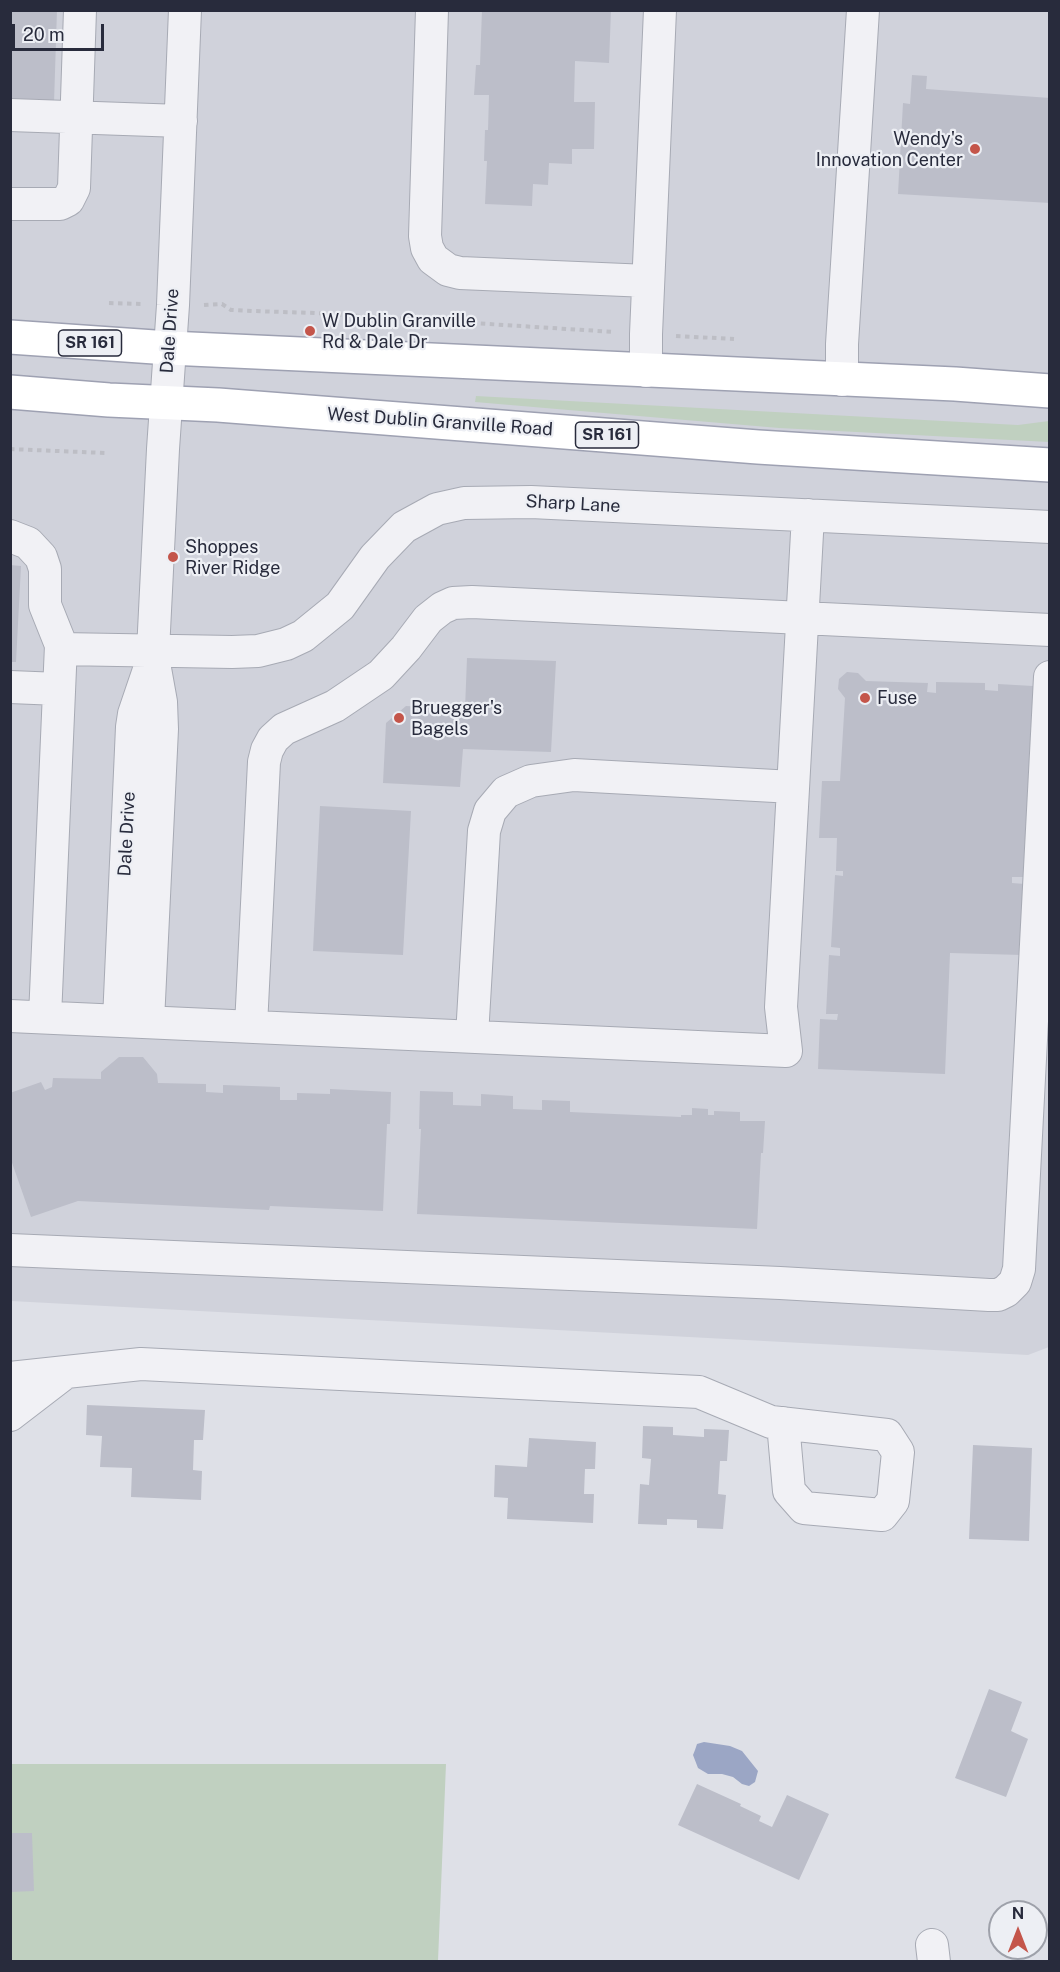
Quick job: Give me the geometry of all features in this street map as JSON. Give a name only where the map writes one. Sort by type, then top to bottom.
[{"type":"main road","name":"SR 161","points":[[10,337],[169,348],[955,384],[1050,391]]},
{"type":"main road","name":"West Dublin Granville Road","points":[[10,392],[240,406],[758,447],[1050,465]]},
{"type":"street","points":[[10,204],[53,205],[68,200],[75,188],[80,10]]},
{"type":"street","name":"Dale Drive","points":[[133,1020],[132,727],[153,651],[182,121],[185,10]]},
{"type":"street","points":[[432,10],[425,236],[427,248],[433,259],[448,270],[460,273],[648,281]]},
{"type":"street","points":[[646,370],[660,10]]},
{"type":"street","points":[[842,380],[842,344],[863,10]]},
{"type":"street","points":[[10,115],[182,121]]},
{"type":"street","name":"Sharp Lane","points":[[61,648],[246,652],[278,647],[295,640],[340,606],[381,550],[404,527],[428,512],[455,504],[531,502],[1050,527]]},
{"type":"street","points":[[10,1016],[786,1052],[781,1007],[808,515]]},
{"type":"street","points":[[10,536],[28,543],[41,557],[45,569],[45,605],[60,639],[61,648],[45,1017]]},
{"type":"street","points":[[251,1026],[264,762],[267,750],[273,739],[284,729],[335,706],[381,675],[437,611],[453,603],[472,602],[1050,630]]},
{"type":"street","points":[[10,1250],[780,1283],[989,1295],[998,1295],[1006,1291],[1015,1282],[1019,1269],[1050,677]]},
{"type":"street","points":[[10,687],[59,689]]},
{"type":"street","points":[[472,1036],[484,831],[490,811],[506,792],[531,781],[574,776],[793,787]]},
{"type":"street","points":[[10,1378],[141,1364],[699,1392],[771,1422],[783,1423]]},
{"type":"street","points":[[10,1415],[66,1372]]},
{"type":"path","points":[[222,304],[231,310],[625,333]]},
{"type":"path","points":[[10,449],[105,453]]},
{"type":"shaded area","points":[[10,11],[1049,11],[1049,1347],[1028,1355],[11,1301]]},
{"type":"green space","points":[[476,396],[1018,425],[1049,421],[1049,442],[779,428],[475,402]]},
{"type":"green space","points":[[11,1764],[446,1764],[438,1961],[11,1962]]},
{"type":"water","points":[[704,1742],[730,1746],[742,1751],[758,1771],[755,1782],[749,1786],[733,1777],[708,1774],[698,1768],[693,1755],[697,1744]]},
{"type":"building","points":[[10,10],[57,10],[54,103],[10,101]]},
{"type":"building","points":[[482,10],[611,10],[609,63],[575,61],[574,102],[595,102],[594,149],[572,149],[572,164],[549,163],[548,185],[533,184],[532,206],[485,204],[487,161],[484,161],[485,130],[488,130],[489,95],[474,95],[476,65],[480,65]]},
{"type":"building","name":"Wendy's Innovation Center","points":[[912,75],[927,76],[926,89],[1050,98],[1050,203],[898,194],[903,103],[910,104]]},
{"type":"building","points":[[10,565],[21,566],[16,662],[10,662]]},
{"type":"building","points":[[467,658],[556,661],[551,752],[463,749],[460,787],[383,783],[386,723],[406,706],[465,709]]},
{"type":"building","points":[[847,672],[858,673],[866,681],[928,683],[927,692],[936,693],[936,682],[985,683],[985,690],[998,691],[998,684],[1033,686],[1023,877],[1012,877],[1012,883],[1025,884],[1022,955],[950,953],[945,1074],[818,1069],[820,1019],[837,1020],[838,1014],[826,1014],[829,955],[840,956],[840,948],[831,947],[835,875],[843,876],[843,871],[836,871],[837,838],[819,838],[822,781],[840,781],[845,698],[838,689],[839,679]]},
{"type":"building","points":[[320,806],[411,811],[403,955],[313,951]]},
{"type":"building","points":[[119,1057],[143,1057],[157,1074],[158,1083],[206,1084],[206,1092],[223,1093],[223,1085],[280,1087],[280,1100],[297,1100],[297,1093],[330,1094],[330,1089],[391,1092],[390,1124],[387,1124],[383,1211],[270,1206],[269,1210],[78,1201],[31,1217],[10,1157],[10,1093],[41,1082],[45,1090],[52,1087],[53,1078],[101,1079],[101,1072]]},
{"type":"building","points":[[420,1091],[453,1092],[453,1105],[481,1106],[481,1094],[513,1096],[513,1109],[542,1110],[542,1100],[570,1101],[570,1112],[681,1117],[681,1115],[692,1115],[692,1108],[708,1109],[708,1115],[714,1115],[714,1111],[740,1112],[740,1121],[765,1121],[757,1229],[417,1214],[421,1129],[419,1129]]},
{"type":"building","points":[[87,1405],[205,1410],[203,1440],[194,1440],[193,1470],[202,1471],[201,1500],[131,1497],[132,1468],[100,1467],[102,1436],[86,1435]]},
{"type":"building","points":[[643,1426],[673,1427],[673,1435],[704,1437],[704,1429],[729,1430],[727,1461],[720,1461],[718,1494],[726,1495],[723,1529],[697,1528],[697,1520],[667,1519],[667,1525],[638,1524],[640,1484],[649,1485],[651,1459],[642,1458]]},
{"type":"building","points":[[529,1438],[596,1442],[595,1469],[585,1469],[584,1494],[594,1494],[593,1523],[507,1519],[508,1498],[494,1497],[495,1465],[527,1467]]},
{"type":"building","points":[[973,1445],[1032,1448],[1029,1541],[969,1539]]},
{"type":"building","points":[[989,1689],[1022,1702],[1011,1731],[1028,1739],[1006,1797],[955,1778]]},
{"type":"building","points":[[697,1784],[741,1804],[740,1806],[761,1816],[759,1821],[772,1827],[787,1795],[829,1814],[799,1880],[678,1825]]},
{"type":"building","points":[[10,1833],[32,1833],[34,1891],[10,1892]]},
{"type":"place","name":"Wendy's Innovation Center","points":[[975,149]]},
{"type":"place","name":"W Dublin Granville Rd & Dale Dr","points":[[310,331]]},
{"type":"place","name":"Shoppes River Ridge","points":[[173,557]]},
{"type":"place","name":"Fuse","points":[[865,698]]},
{"type":"place","name":"Bruegger's Bagels","points":[[399,718]]}]
